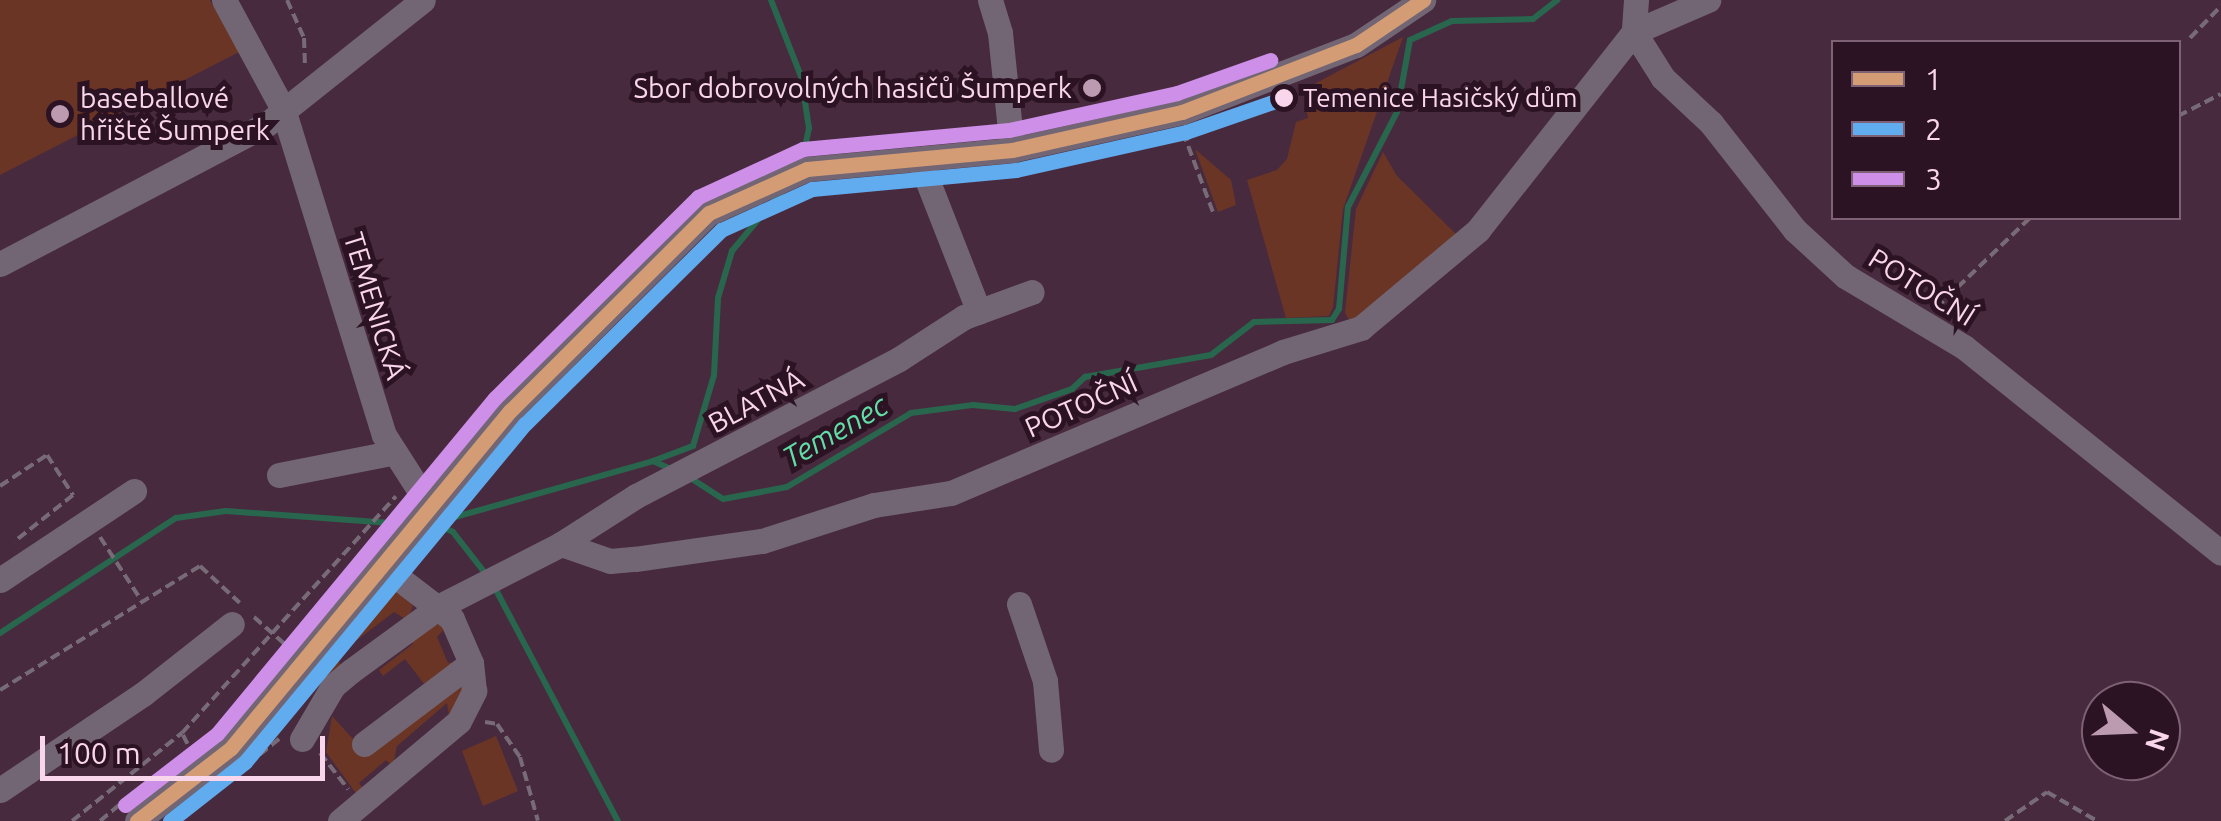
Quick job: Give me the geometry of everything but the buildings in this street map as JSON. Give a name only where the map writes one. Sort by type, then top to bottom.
[{"type":"street","name":"TEMENICKÁ","points":[[224,0],[283,108],[392,453],[428,514]]},
{"type":"street","points":[[0,264],[242,138],[423,0]]},
{"type":"street","points":[[990,0],[1000,33],[1012,150]]},
{"type":"street","points":[[132,810],[231,748],[570,346],[709,213],[806,170],[1012,150],[1234,94],[1356,45],[1423,0]]},
{"type":"street","points":[[1634,32],[1636,0]]},
{"type":"street","name":"POTOČNÍ","points":[[562,544],[610,561],[635,559],[762,541],[874,505],[951,493],[1283,352],[1361,328],[1478,230],[1634,32],[1708,0]]},
{"type":"street","name":"POTOČNÍ","points":[[1634,32],[1663,78],[1711,122],[1795,230],[1846,276],[1964,348],[2221,552]]},
{"type":"street","points":[[920,159],[979,312]]},
{"type":"street","name":"BLATNÁ","points":[[562,544],[682,473],[979,312],[1032,292]]},
{"type":"street","points":[[279,475],[392,453]]},
{"type":"street","points":[[0,580],[134,491]]},
{"type":"street","points":[[302,739],[333,686],[440,606],[562,544]]},
{"type":"street","points":[[340,821],[459,721],[474,691],[460,630],[440,606],[389,560]]},
{"type":"street","points":[[1018,604],[1044,681],[1051,750]]},
{"type":"street","points":[[0,790],[80,730],[143,694],[236,614]]},
{"type":"street","points":[[364,744],[470,663]]},
{"type":"path","points":[[287,0],[304,38],[306,90]]},
{"type":"path","points":[[2190,38],[2221,6]]},
{"type":"path","points":[[2181,114],[2221,94]]},
{"type":"path","points":[[1184,132],[1214,215]]},
{"type":"path","points":[[1922,322],[2028,220]]},
{"type":"path","points":[[0,486],[48,456],[74,496],[3,551]]},
{"type":"path","points":[[72,821],[182,734],[382,509]]},
{"type":"path","points":[[106,546],[142,602]]},
{"type":"path","points":[[0,690],[200,566],[236,614]]},
{"type":"path","points":[[263,625],[292,651]]},
{"type":"path","points":[[472,732],[486,722],[505,735],[520,757],[538,821]]},
{"type":"path","points":[[180,758],[193,750],[182,734]]},
{"type":"path","points":[[2005,821],[2047,792],[2097,821]]},
{"type":"path","points":[[100,821],[132,810]]},
{"type":"path","points":[[84,812],[90,821]]},
{"type":"shaded area","name":"baseballové hřiště Šumperk","points":[[0,0],[210,0],[239,52],[0,175]]},
{"type":"shaded area","points":[[1403,37],[1343,209],[1333,307],[1329,316],[1286,318],[1247,180],[1277,170],[1287,159],[1296,122],[1308,118],[1303,90]]},
{"type":"shaded area","points":[[1195,149],[1231,180],[1236,205],[1218,212]]},
{"type":"shaded area","points":[[1383,152],[1397,176],[1462,240],[1353,326],[1345,313],[1356,209]]},
{"type":"shaded area","points":[[397,589],[413,606],[407,620],[394,612],[336,656],[342,667],[330,678],[324,667],[385,590]]},
{"type":"shaded area","points":[[436,624],[446,627],[437,637],[448,663],[462,661],[428,689],[405,659],[383,676],[379,670],[413,644],[410,639]]},
{"type":"shaded area","points":[[464,674],[465,688],[449,715],[447,703],[397,746],[393,766],[386,760],[359,783],[364,790],[358,796],[326,752],[332,716],[364,751]]},
{"type":"shaded area","points":[[496,736],[518,791],[483,806],[462,751]]},
{"type":"waterway","points":[[771,0],[801,76],[809,128],[802,161]]},
{"type":"waterway","name":"Temenec","points":[[689,477],[723,499],[787,487],[911,413],[973,405],[1015,409],[1072,389],[1085,377],[1211,355],[1254,322],[1332,320],[1339,309],[1348,207],[1397,112],[1410,40],[1452,21],[1533,19],[1557,0]]},
{"type":"waterway","points":[[653,461],[693,446],[714,375],[718,298],[732,251],[781,192]]},
{"type":"waterway","name":"Temenec","points":[[427,525],[653,461],[669,468]]},
{"type":"waterway","name":"Temenec","points":[[0,633],[176,518],[226,511],[405,524]]},
{"type":"waterway","points":[[439,526],[453,532],[485,573]]},
{"type":"waterway","points":[[495,588],[618,821]]},
{"type":"transit line","name":"1","points":[[137,821],[231,748],[510,411],[709,213],[807,169],[1012,150],[1182,112],[1356,45],[1423,0]]},
{"type":"transit line","name":"3","points":[[125,805],[217,734],[495,398],[698,197],[803,149],[1009,130],[1177,93],[1270,60]]},
{"type":"transit line","name":"2","points":[[170,821],[245,762],[525,424],[721,230],[812,189],[1016,170],[1186,132],[1284,98]]},
{"type":"place","name":"Sbor dobrovolných hasičů Šumperk","points":[[1092,88]]},
{"type":"place","name":"Temenice Hasičský dům","points":[[1284,98]]},
{"type":"place","name":"baseballové hřiště Šumperk","points":[[60,114]]}]
